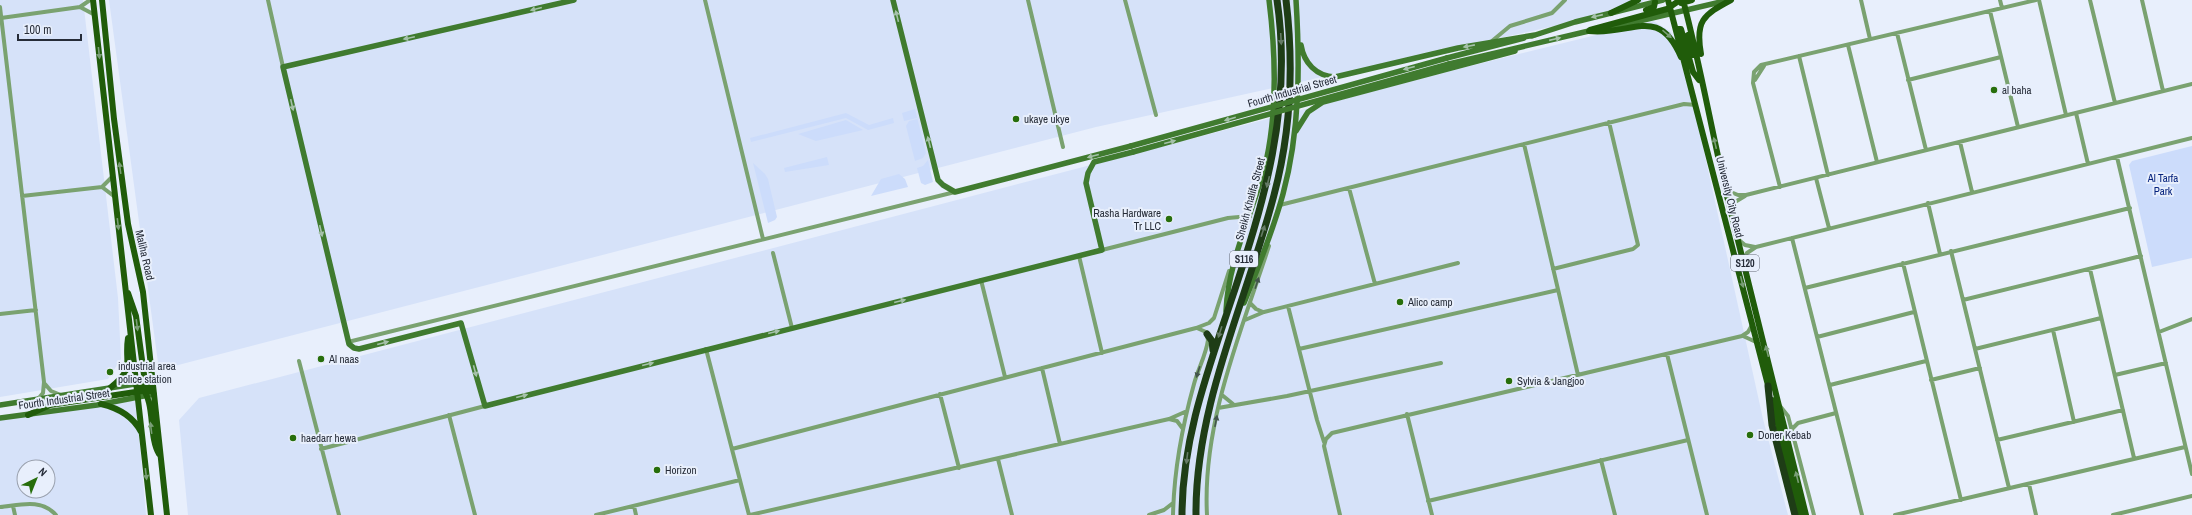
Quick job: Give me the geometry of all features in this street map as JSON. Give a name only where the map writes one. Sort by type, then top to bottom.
[{"type":"highway","name":"Sheikh Khalifa Street","points":[[1182,515],[1183,492],[1191,432],[1201,391],[1262,201],[1274,153],[1282,79],[1277,0]]},
{"type":"highway","name":"Sheikh Khalifa Street","points":[[1196,514],[1206,427],[1235,322],[1272,203],[1284,148],[1291,74],[1286,0]]},
{"type":"highway","points":[[1207,334],[1212,340],[1213,355]]},
{"type":"highway","points":[[1768,386],[1772,425],[1795,515]]},
{"type":"main road","name":"Maliha Road","points":[[93,0],[137,384],[146,391],[160,458],[167,515]]},
{"type":"main road","name":"Maliha Road","points":[[102,0],[114,119],[130,234],[143,292],[152,381],[146,391],[142,435],[151,515]]},
{"type":"main road","points":[[574,0],[283,67],[348,342],[352,347],[359,349],[461,323],[484,406],[1102,250]]},
{"type":"main road","points":[[893,0],[938,180],[943,185],[955,192]]},
{"type":"main road","points":[[1226,315],[1228,288],[1264,169],[1273,115],[1275,73],[1269,0]]},
{"type":"main road","points":[[1235,322],[1248,293],[1280,205],[1294,137],[1299,70],[1296,0]]},
{"type":"main road","points":[[1611,13],[1638,0]]},
{"type":"main road","name":"Fourth Industrial Street","points":[[955,192],[1132,149],[1448,61],[1575,22],[1663,0]]},
{"type":"main road","name":"University City Road","points":[[1668,0],[1687,66],[1800,515]]},
{"type":"main road","points":[[1598,27],[1672,11],[1679,4],[1692,0]]},
{"type":"main road","points":[[1679,4],[1730,0]]},
{"type":"main road","points":[[1702,74],[1698,36],[1700,26],[1709,12],[1730,0]]},
{"type":"main road","points":[[1589,31],[1610,19],[1652,9],[1655,2]]},
{"type":"main road","points":[[1679,4],[1699,80]]},
{"type":"main road","name":"University City Road","points":[[1679,4],[1702,74],[1726,190],[1744,258],[1806,515]]},
{"type":"main road","name":"Fourth Industrial Street","points":[[1448,61],[1589,31],[1630,24],[1672,11]]},
{"type":"main road","points":[[1589,31],[1613,31],[1646,25],[1659,28],[1674,41],[1687,66]]},
{"type":"main road","points":[[1677,29],[1681,29],[1693,72],[1704,89]]},
{"type":"main road","points":[[1298,30],[1304,55],[1309,64],[1318,72],[1334,77],[1492,41],[1535,35]]},
{"type":"main road","points":[[1294,137],[1305,115],[1323,102],[1480,62],[1533,44]]},
{"type":"main road","name":"Fourth Industrial Street","points":[[1102,250],[1086,183],[1088,173],[1094,162],[1132,149]]},
{"type":"main road","points":[[28,415],[50,405],[146,391],[135,310],[126,288]]},
{"type":"main road","points":[[110,388],[120,380],[127,370],[129,362],[128,343],[130,333]]},
{"type":"main road","name":"Fourth Industrial Street","points":[[0,405],[137,384]]},
{"type":"main road","name":"Fourth Industrial Street","points":[[0,418],[101,404],[146,391]]},
{"type":"main road","points":[[101,404],[124,413],[134,422],[142,435]]},
{"type":"street","points":[[1,18],[80,6],[90,0]]},
{"type":"street","points":[[268,0],[283,67]]},
{"type":"street","points":[[705,0],[763,239]]},
{"type":"street","points":[[1028,0],[1063,147]]},
{"type":"street","points":[[1125,0],[1156,115]]},
{"type":"street","points":[[1492,41],[1510,26],[1552,13],[1565,0]]},
{"type":"street","points":[[1860,0],[1870,39]]},
{"type":"street","points":[[2000,0],[2002,8]]},
{"type":"street","points":[[1780,187],[1754,86],[1754,72],[1761,65],[1772,62],[2037,0],[2066,115]]},
{"type":"street","points":[[2090,0],[2115,103]]},
{"type":"street","points":[[2142,0],[2163,91]]},
{"type":"street","points":[[80,6],[95,15]]},
{"type":"street","points":[[0,7],[44,382],[43,393],[38,399]]},
{"type":"street","points":[[1990,11],[2018,127]]},
{"type":"street","points":[[1897,33],[1926,150]]},
{"type":"street","points":[[1848,44],[1877,162]]},
{"type":"street","points":[[1799,56],[1828,175]]},
{"type":"street","points":[[1908,80],[2001,56]]},
{"type":"street","points":[[1726,190],[1734,194],[1746,195],[2192,84]]},
{"type":"street","points":[[1684,104],[1694,96]]},
{"type":"street","points":[[1280,205],[1609,122],[1684,104],[1696,105]]},
{"type":"street","points":[[2076,113],[2088,164]]},
{"type":"street","points":[[1553,269],[1633,249],[1638,245],[1638,239],[1609,122]]},
{"type":"street","points":[[1744,258],[1747,253],[1756,247],[2192,138]]},
{"type":"street","points":[[1960,142],[1972,192]]},
{"type":"street","points":[[1524,144],[1578,375]]},
{"type":"street","points":[[2118,157],[2192,474]]},
{"type":"street","points":[[22,196],[102,187],[112,176]]},
{"type":"street","points":[[1816,178],[1829,228]]},
{"type":"street","points":[[102,187],[115,197]]},
{"type":"street","points":[[1349,188],[1375,284]]},
{"type":"street","points":[[348,342],[955,192]]},
{"type":"street","points":[[1731,209],[1735,202],[1746,195]]},
{"type":"street","points":[[1928,203],[1940,254]]},
{"type":"street","points":[[1805,288],[2130,208]]},
{"type":"street","points":[[1207,515],[1209,463],[1218,408],[1250,303],[1276,226],[1277,211]]},
{"type":"street","points":[[1102,250],[1228,218],[1250,216]]},
{"type":"street","points":[[1792,238],[1862,515]]},
{"type":"street","points":[[1739,240],[1748,246],[1756,247]]},
{"type":"street","points":[[732,449],[1102,353],[1196,328],[1209,323],[1214,318],[1230,270],[1240,247]]},
{"type":"street","points":[[1951,251],[2009,488]]},
{"type":"street","points":[[773,253],[792,328]]},
{"type":"street","points":[[1078,256],[1102,353]]},
{"type":"street","points":[[1963,300],[2140,256]]},
{"type":"street","points":[[1245,320],[1264,312],[1458,263]]},
{"type":"street","points":[[1903,263],[1961,500]]},
{"type":"street","points":[[2090,269],[2134,458]]},
{"type":"street","points":[[980,280],[1005,377]]},
{"type":"street","points":[[1299,349],[1558,290]]},
{"type":"street","points":[[1250,303],[1256,309],[1264,312]]},
{"type":"street","points":[[1288,306],[1324,442],[1340,515]]},
{"type":"street","points":[[0,314],[36,310]]},
{"type":"street","points":[[1818,337],[1914,312]]},
{"type":"street","points":[[1975,349],[2102,318]]},
{"type":"street","points":[[2159,332],[2192,320]]},
{"type":"street","points":[[1324,442],[1328,435],[1336,431],[1742,336],[1748,332],[1752,323]]},
{"type":"street","points":[[1173,515],[1175,476],[1183,429],[1194,383],[1208,343],[1207,334],[1196,328]]},
{"type":"street","points":[[2053,330],[2074,422]]},
{"type":"street","points":[[1742,336],[1752,338],[1757,343]]},
{"type":"street","points":[[706,349],[749,515],[998,459],[1169,418],[1187,411]]},
{"type":"street","points":[[1667,354],[1707,515]]},
{"type":"street","points":[[299,361],[339,515]]},
{"type":"street","points":[[1830,385],[1926,361]]},
{"type":"street","points":[[1218,408],[1310,391],[1441,363]]},
{"type":"street","points":[[2115,375],[2166,363]]},
{"type":"street","points":[[1042,368],[1060,444]]},
{"type":"street","points":[[1931,380],[1980,368]]},
{"type":"street","points":[[44,382],[51,392],[62,395]]},
{"type":"street","points":[[940,394],[959,468]]},
{"type":"street","points":[[1222,395],[1234,404]]},
{"type":"street","points":[[321,450],[484,406]]},
{"type":"street","points":[[1780,406],[1787,412],[1814,515]]},
{"type":"street","points":[[1997,440],[2123,410]]},
{"type":"street","points":[[1789,419],[1798,422],[1836,413]]},
{"type":"street","points":[[1407,414],[1432,515]]},
{"type":"street","points":[[449,415],[475,515]]},
{"type":"street","points":[[1169,418],[1180,423],[1183,429]]},
{"type":"street","points":[[1792,429],[1798,422]]},
{"type":"street","points":[[1428,501],[1688,440]]},
{"type":"street","points":[[1895,515],[2185,446]]},
{"type":"street","points":[[998,459],[1012,515]]},
{"type":"street","points":[[1601,460],[1615,515]]},
{"type":"street","points":[[596,515],[740,480]]},
{"type":"street","points":[[2029,484],[2036,515]]},
{"type":"street","points":[[2113,515],[2192,496]]},
{"type":"street","points":[[1149,515],[1167,509],[1173,502]]},
{"type":"street","points":[[0,507],[39,504],[48,508],[56,515]]},
{"type":"street","points":[[13,506],[14,515]]},
{"type":"street","points":[[634,506],[636,515]]},
{"type":"street","points":[[1155,514],[1167,515]]},
{"type":"shaded area","points":[[0,0],[83,0],[118,298],[121,359],[108,379],[0,397]]},
{"type":"shaded area","points":[[109,0],[1644,0],[1636,8],[1096,127],[159,370]]},
{"type":"shaded area","points":[[1653,21],[1670,31],[1681,47],[1763,419],[1788,515],[188,515],[179,420],[199,398],[1466,67]]},
{"type":"shaded area","points":[[136,400],[146,515],[0,515],[0,416]]},
{"type":"green space","points":[[915,109],[926,153],[923,158],[915,161],[906,126],[909,121],[917,118],[904,121],[902,113]]},
{"type":"green space","points":[[846,113],[869,125],[893,118],[894,123],[868,130],[846,118],[751,142],[750,138]]},
{"type":"green space","points":[[846,120],[863,130],[816,141],[798,134]]},
{"type":"green space","name":"Al Tarfa Park","points":[[2192,146],[2192,258],[2152,267],[2129,165],[2132,161]]},
{"type":"green space","points":[[827,157],[829,165],[785,172],[784,168]]},
{"type":"green space","points":[[928,160],[933,182],[925,185],[921,183],[917,168],[923,166]]},
{"type":"green space","points":[[753,163],[765,174],[768,179],[777,217],[775,220],[768,223]]},
{"type":"green space","points":[[899,174],[905,179],[908,187],[871,196],[881,179]]},
{"type":"place","name":"al baha","points":[[1994,90]]},
{"type":"place","name":"ukaye ukye","points":[[1016,119]]},
{"type":"place","name":"Rasha Hardware Tr LLC","points":[[1169,219]]},
{"type":"place","name":"Alico camp","points":[[1400,302]]},
{"type":"place","name":"Al naas","points":[[321,359]]},
{"type":"place","name":"industrial area police station","points":[[110,372]]},
{"type":"place","name":"Sylvia & Jangjoo","points":[[1509,381]]},
{"type":"place","name":"Doner Kebab","points":[[1750,435]]},
{"type":"place","name":"haedarr hewa","points":[[293,438]]},
{"type":"place","name":"Horizon","points":[[657,470]]}]
